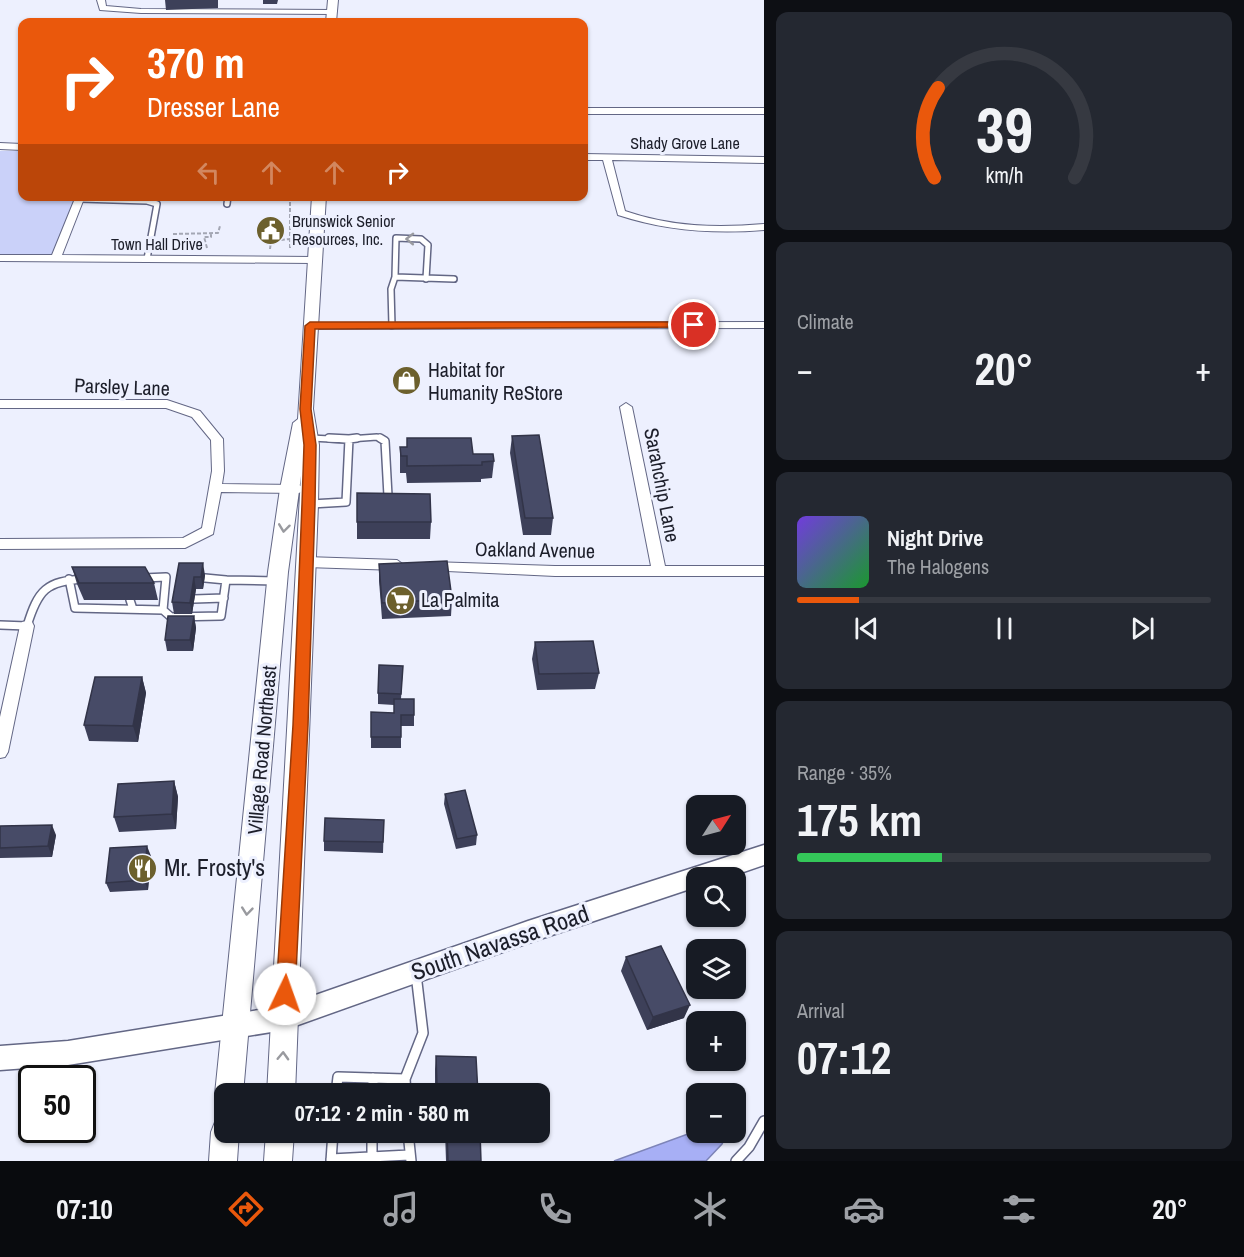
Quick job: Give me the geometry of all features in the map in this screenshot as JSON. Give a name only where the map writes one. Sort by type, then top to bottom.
[{"type":"main road","points":[[331,17],[333,0]]},
{"type":"main road","name":"Village Road Northeast","points":[[281,1083],[306,562],[302,494],[319,201]]},
{"type":"main road","name":"Village Road Northeast","points":[[230,1083],[278,581],[302,494],[309,438],[306,409]]},
{"type":"main road","points":[[223,1161],[224,1143]]},
{"type":"main road","points":[[278,1161],[279,1143]]},
{"type":"street","points":[[101,0],[103,8],[331,17]]},
{"type":"street","points":[[229,12],[233,0]]},
{"type":"street","points":[[588,111],[764,111]]},
{"type":"street","points":[[0,146],[18,147]]},
{"type":"street","name":"Shady Grove Lane","points":[[588,157],[764,160]]},
{"type":"street","name":"Shady Grove Lane","points":[[607,158],[621,213],[649,224],[741,230],[764,227]]},
{"type":"street","points":[[56,259],[79,201]]},
{"type":"street","name":"Town Hall Drive","points":[[0,258],[147,259],[314,255]]},
{"type":"street","points":[[310,326],[764,325]]},
{"type":"street","name":"Parsley Lane","points":[[0,404],[166,404],[196,414],[217,439],[218,471],[208,531],[186,543],[0,544]]},
{"type":"street","name":"Sarahchip Lane","points":[[626,407],[659,571]]},
{"type":"street","points":[[214,488],[302,494]]},
{"type":"street","name":"Oakland Avenue","points":[[306,562],[555,571],[764,571]]},
{"type":"street","points":[[0,752],[27,626]]},
{"type":"street","name":"South Navassa Road","points":[[0,1058],[68,1053],[235,1028],[284,1018],[764,855]]},
{"type":"lane","points":[[147,201],[157,204],[147,259]]},
{"type":"lane","points":[[392,326],[391,289],[394,277],[396,238],[421,239],[428,245],[426,279]]},
{"type":"lane","points":[[394,277],[454,279]]},
{"type":"lane","points":[[309,438],[377,437],[385,441],[388,496],[381,502]]},
{"type":"lane","points":[[346,502],[349,439]]},
{"type":"lane","points":[[302,494],[358,502]]},
{"type":"lane","points":[[133,578],[169,578],[167,599],[163,610]]},
{"type":"lane","points":[[205,578],[278,581]]},
{"type":"lane","points":[[69,579],[75,608],[163,610],[171,617],[221,616],[226,580]]},
{"type":"lane","points":[[0,625],[27,626],[35,598],[44,587],[69,579],[91,579],[93,584]]},
{"type":"lane","points":[[194,599],[224,598]]},
{"type":"lane","points":[[99,600],[101,608]]},
{"type":"lane","points":[[130,600],[133,609]]},
{"type":"lane","points":[[405,1083],[423,1033],[416,972]]},
{"type":"lane","points":[[337,1083],[338,1077],[405,1079]]},
{"type":"lane","points":[[373,1078],[373,1083]]},
{"type":"lane","points":[[736,1161],[749,1147],[764,1121]]},
{"type":"lane","points":[[332,1143],[331,1160],[372,1157],[410,1158],[409,1143]]},
{"type":"lane","points":[[372,1143],[372,1157]]},
{"type":"path","points":[[290,201],[288,249],[314,255]]},
{"type":"path","points":[[173,234],[218,233],[220,226]]},
{"type":"path","points":[[211,234],[211,237],[204,237],[205,248],[215,248]]},
{"type":"path","points":[[279,249],[270,249],[271,241],[290,239]]},
{"type":"shaded area","points":[[0,151],[18,151],[18,201],[78,201],[56,259],[0,257]]},
{"type":"water","points":[[686,1135],[686,1143],[722,1143],[706,1161],[614,1161]]},
{"type":"building","points":[[539,435],[553,518],[525,518],[512,436]]},
{"type":"building","points":[[407,438],[471,438],[473,454],[493,454],[494,461],[482,462],[482,465],[407,466],[407,456],[401,456],[400,447],[407,447]]},
{"type":"building","points":[[357,493],[430,494],[431,522],[357,522]]},
{"type":"building","points":[[447,561],[452,599],[382,603],[379,564]]},
{"type":"building","points":[[179,563],[203,563],[201,577],[194,577],[190,603],[172,602]]},
{"type":"building","points":[[72,567],[145,567],[154,583],[79,583]]},
{"type":"building","points":[[168,616],[194,616],[190,640],[165,640]]},
{"type":"building","points":[[593,641],[599,673],[539,674],[535,642]]},
{"type":"building","points":[[379,665],[403,666],[401,694],[378,693]]},
{"type":"building","points":[[95,677],[142,677],[133,726],[84,725]]},
{"type":"building","points":[[394,699],[414,699],[414,715],[401,715],[401,737],[371,737],[371,712],[394,713]]},
{"type":"building","points":[[174,781],[172,814],[114,817],[118,784]]},
{"type":"building","points":[[465,790],[477,835],[457,839],[445,794]]},
{"type":"building","points":[[325,818],[384,820],[383,842],[324,841]]},
{"type":"building","points":[[52,825],[48,846],[0,848],[0,826]]},
{"type":"building","points":[[147,846],[144,880],[106,883],[110,848]]},
{"type":"building","points":[[661,946],[690,1005],[653,1017],[626,957]]},
{"type":"building","points":[[436,1056],[476,1057],[477,1083],[437,1083]]},
{"type":"building","points":[[447,1143],[480,1143],[481,1161],[448,1161]]},
{"type":"place","name":"Brunswick Senior Resources, Inc.","points":[[271,230]]},
{"type":"place","name":"Habitat for Humanity ReStore","points":[[407,381]]},
{"type":"place","name":"La Palmita","points":[[400,600]]},
{"type":"place","name":"Mr. Frosty's","points":[[143,868]]},
{"type":"route","points":[[285,994],[300,725],[309,504],[310,445],[306,409],[310,326],[694,325]]}]
